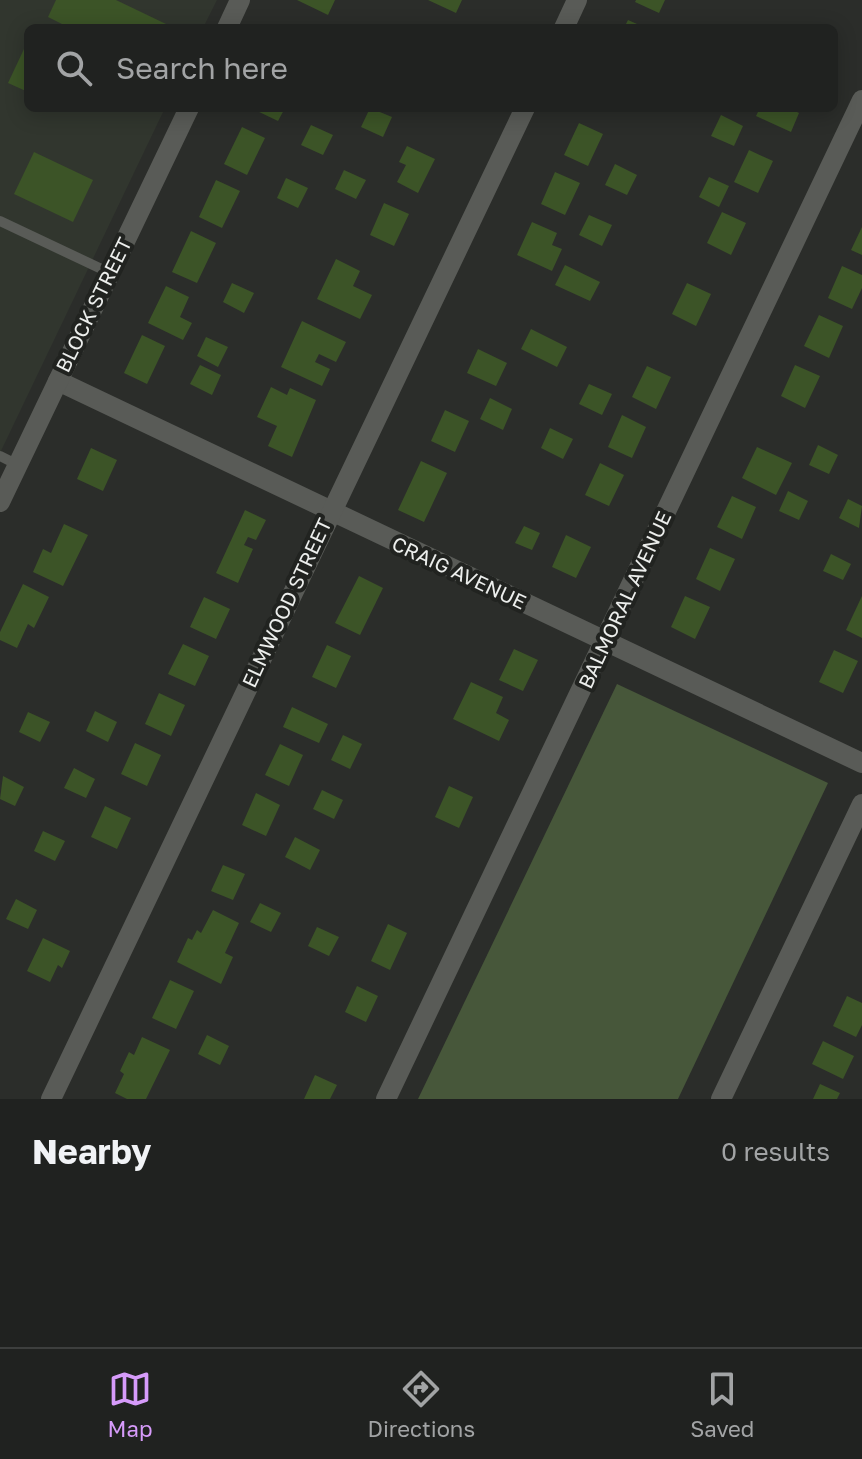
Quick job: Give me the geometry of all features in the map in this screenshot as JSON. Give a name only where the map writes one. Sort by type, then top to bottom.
[{"type":"street","points":[[229,24],[240,0]]},
{"type":"street","points":[[566,24],[577,0]]},
{"type":"street","name":"BALMORAL AVENUE","points":[[386,1099],[862,100]]},
{"type":"street","name":"BLOCK STREET","points":[[0,502],[9,460],[58,381],[187,112]]},
{"type":"street","name":"ELMWOOD STREET","points":[[51,1099],[523,112]]},
{"type":"street","name":"CRAIG AVENUE","points":[[58,381],[862,763]]},
{"type":"street","points":[[721,1099],[862,804]]},
{"type":"lane","points":[[0,221],[110,273]]},
{"type":"shaded area","points":[[0,0],[217,0],[205,24],[24,24],[24,112],[163,112],[0,453]]},
{"type":"green space","points":[[617,684],[828,783],[678,1099],[418,1099]]},
{"type":"building","points":[[56,0],[116,0],[166,24],[62,24],[48,17]]},
{"type":"building","points":[[297,0],[335,0],[328,15]]},
{"type":"building","points":[[428,0],[462,0],[456,13]]},
{"type":"building","points":[[636,0],[665,0],[659,13]]},
{"type":"building","points":[[24,49],[24,90],[8,83]]},
{"type":"building","points":[[259,112],[283,112],[278,121]]},
{"type":"building","points":[[368,112],[392,117],[383,137],[361,127]]},
{"type":"building","points":[[758,112],[799,113],[791,132],[756,116]]},
{"type":"building","points":[[721,115],[743,126],[734,146],[711,136]]},
{"type":"building","points":[[579,123],[603,134],[588,166],[564,155]]},
{"type":"building","points":[[311,125],[333,135],[323,155],[301,145]]},
{"type":"building","points":[[242,127],[265,138],[247,175],[224,164]]},
{"type":"building","points":[[407,146],[435,159],[418,193],[397,182],[406,165],[399,162]]},
{"type":"building","points":[[749,150],[773,161],[758,193],[734,182]]},
{"type":"building","points":[[34,152],[93,180],[73,222],[14,194]]},
{"type":"building","points":[[615,164],[637,175],[627,195],[605,185]]},
{"type":"building","points":[[344,170],[366,180],[356,199],[335,189]]},
{"type":"building","points":[[555,172],[580,183],[565,215],[541,204]]},
{"type":"building","points":[[709,177],[729,186],[719,207],[699,197]]},
{"type":"building","points":[[286,178],[308,188],[298,208],[277,198]]},
{"type":"building","points":[[216,180],[240,191],[222,228],[199,217]]},
{"type":"building","points":[[384,203],[409,214],[394,246],[370,235]]},
{"type":"building","points":[[722,212],[746,223],[731,255],[707,243]]},
{"type":"building","points":[[589,215],[612,225],[602,246],[579,235]]},
{"type":"building","points":[[532,222],[557,233],[552,245],[562,249],[552,271],[517,255]]},
{"type":"building","points":[[862,227],[862,255],[851,250]]},
{"type":"building","points":[[191,231],[216,243],[197,283],[172,272]]},
{"type":"building","points":[[336,259],[360,271],[353,286],[372,295],[360,319],[317,299]]},
{"type":"building","points":[[565,265],[600,282],[590,301],[555,285]]},
{"type":"building","points":[[842,266],[862,275],[862,288],[852,309],[828,298]]},
{"type":"building","points":[[232,283],[254,293],[244,313],[223,302]]},
{"type":"building","points":[[687,283],[711,294],[696,326],[672,314]]},
{"type":"building","points":[[166,286],[189,297],[180,317],[192,323],[183,340],[148,323]]},
{"type":"building","points":[[819,315],[843,326],[829,358],[804,346]]},
{"type":"building","points":[[302,321],[346,342],[336,362],[319,354],[315,362],[330,369],[322,386],[281,367]]},
{"type":"building","points":[[531,329],[567,347],[557,367],[521,349]]},
{"type":"building","points":[[142,335],[165,346],[147,384],[124,373]]},
{"type":"building","points":[[206,337],[228,347],[218,367],[197,356]]},
{"type":"building","points":[[478,349],[507,363],[496,386],[467,373]]},
{"type":"building","points":[[200,365],[221,375],[212,395],[190,384]]},
{"type":"building","points":[[795,365],[820,376],[805,408],[781,396]]},
{"type":"building","points":[[647,366],[671,377],[656,409],[632,397]]},
{"type":"building","points":[[589,384],[612,394],[602,415],[579,404]]},
{"type":"building","points":[[271,387],[287,395],[290,388],[316,400],[292,457],[268,446],[277,426],[257,417]]},
{"type":"building","points":[[490,398],[512,409],[503,430],[480,419]]},
{"type":"building","points":[[445,410],[469,421],[455,452],[431,441]]},
{"type":"building","points":[[622,415],[646,427],[632,458],[608,447]]},
{"type":"building","points":[[550,428],[573,439],[563,459],[541,448]]},
{"type":"building","points":[[818,445],[838,455],[829,474],[809,465]]},
{"type":"building","points":[[757,447],[792,463],[776,495],[742,478]]},
{"type":"building","points":[[91,448],[117,460],[103,491],[77,479]]},
{"type":"building","points":[[421,461],[447,473],[424,522],[398,510]]},
{"type":"building","points":[[600,463],[624,475],[609,506],[585,495]]},
{"type":"building","points":[[788,491],[808,501],[799,520],[779,511]]},
{"type":"building","points":[[732,496],[756,507],[742,539],[717,527]]},
{"type":"building","points":[[848,499],[862,506],[859,528],[839,518]]},
{"type":"building","points":[[245,510],[266,520],[256,540],[248,537],[244,545],[253,549],[238,583],[216,573]]},
{"type":"building","points":[[64,524],[88,535],[63,586],[33,572],[43,549],[51,553]]},
{"type":"building","points":[[524,526],[540,533],[532,550],[515,543]]},
{"type":"building","points":[[566,535],[591,547],[576,578],[552,567]]},
{"type":"building","points":[[710,548],[735,559],[720,591],[696,579]]},
{"type":"building","points":[[831,554],[851,564],[843,580],[823,571]]},
{"type":"building","points":[[359,576],[383,588],[360,635],[335,623]]},
{"type":"building","points":[[23,584],[49,597],[34,628],[28,624],[17,648],[0,640],[0,632]]},
{"type":"building","points":[[685,596],[710,607],[695,639],[671,627]]},
{"type":"building","points":[[862,596],[862,638],[846,630]]},
{"type":"building","points":[[204,597],[230,609],[216,639],[190,627]]},
{"type":"building","points":[[183,644],[209,656],[195,686],[168,674]]},
{"type":"building","points":[[327,645],[351,656],[336,688],[312,677]]},
{"type":"building","points":[[514,649],[538,660],[523,691],[499,680]]},
{"type":"building","points":[[834,650],[858,661],[843,693],[819,682]]},
{"type":"building","points":[[471,682],[503,697],[496,713],[509,720],[499,741],[453,719]]},
{"type":"building","points":[[159,693],[185,705],[171,736],[145,724]]},
{"type":"building","points":[[292,707],[328,724],[319,743],[283,727]]},
{"type":"building","points":[[95,711],[117,722],[108,742],[86,731]]},
{"type":"building","points":[[28,712],[50,722],[40,742],[19,732]]},
{"type":"building","points":[[343,735],[362,744],[350,769],[331,760]]},
{"type":"building","points":[[135,743],[161,755],[147,786],[121,774]]},
{"type":"building","points":[[280,744],[303,755],[289,786],[265,775]]},
{"type":"building","points":[[74,768],[95,779],[86,798],[64,788]]},
{"type":"building","points":[[3,776],[24,787],[15,806],[0,799]]},
{"type":"building","points":[[449,786],[473,797],[459,828],[435,817]]},
{"type":"building","points":[[322,790],[343,800],[334,819],[313,809]]},
{"type":"building","points":[[256,793],[280,805],[266,836],[242,825]]},
{"type":"building","points":[[105,806],[131,818],[117,849],[91,837]]},
{"type":"building","points":[[43,831],[65,841],[55,861],[34,851]]},
{"type":"building","points":[[295,837],[320,850],[310,870],[285,857]]},
{"type":"building","points":[[223,865],[245,874],[233,900],[211,891]]},
{"type":"building","points":[[16,899],[37,910],[28,929],[6,919]]},
{"type":"building","points":[[260,903],[281,913],[271,932],[250,922]]},
{"type":"building","points":[[213,910],[239,923],[225,953],[233,957],[221,984],[177,962],[188,938],[192,940],[197,930],[201,933]]},
{"type":"building","points":[[388,924],[407,933],[390,970],[371,961]]},
{"type":"building","points":[[317,927],[339,937],[329,956],[308,946]]},
{"type":"building","points":[[43,938],[70,951],[62,968],[58,965],[50,982],[27,971]]},
{"type":"building","points":[[170,980],[194,991],[176,1029],[152,1018]]},
{"type":"building","points":[[357,986],[378,996],[366,1022],[345,1012]]},
{"type":"building","points":[[847,996],[862,1003],[862,1025],[856,1037],[833,1026]]},
{"type":"building","points":[[207,1035],[229,1046],[220,1065],[198,1054]]},
{"type":"building","points":[[142,1037],[170,1050],[146,1099],[127,1099],[115,1093],[124,1074],[120,1071],[129,1052],[134,1055]]},
{"type":"building","points":[[823,1041],[854,1056],[843,1079],[812,1064]]},
{"type":"building","points":[[315,1075],[337,1085],[330,1099],[304,1099]]},
{"type":"building","points":[[820,1084],[840,1093],[837,1099],[813,1099]]}]
